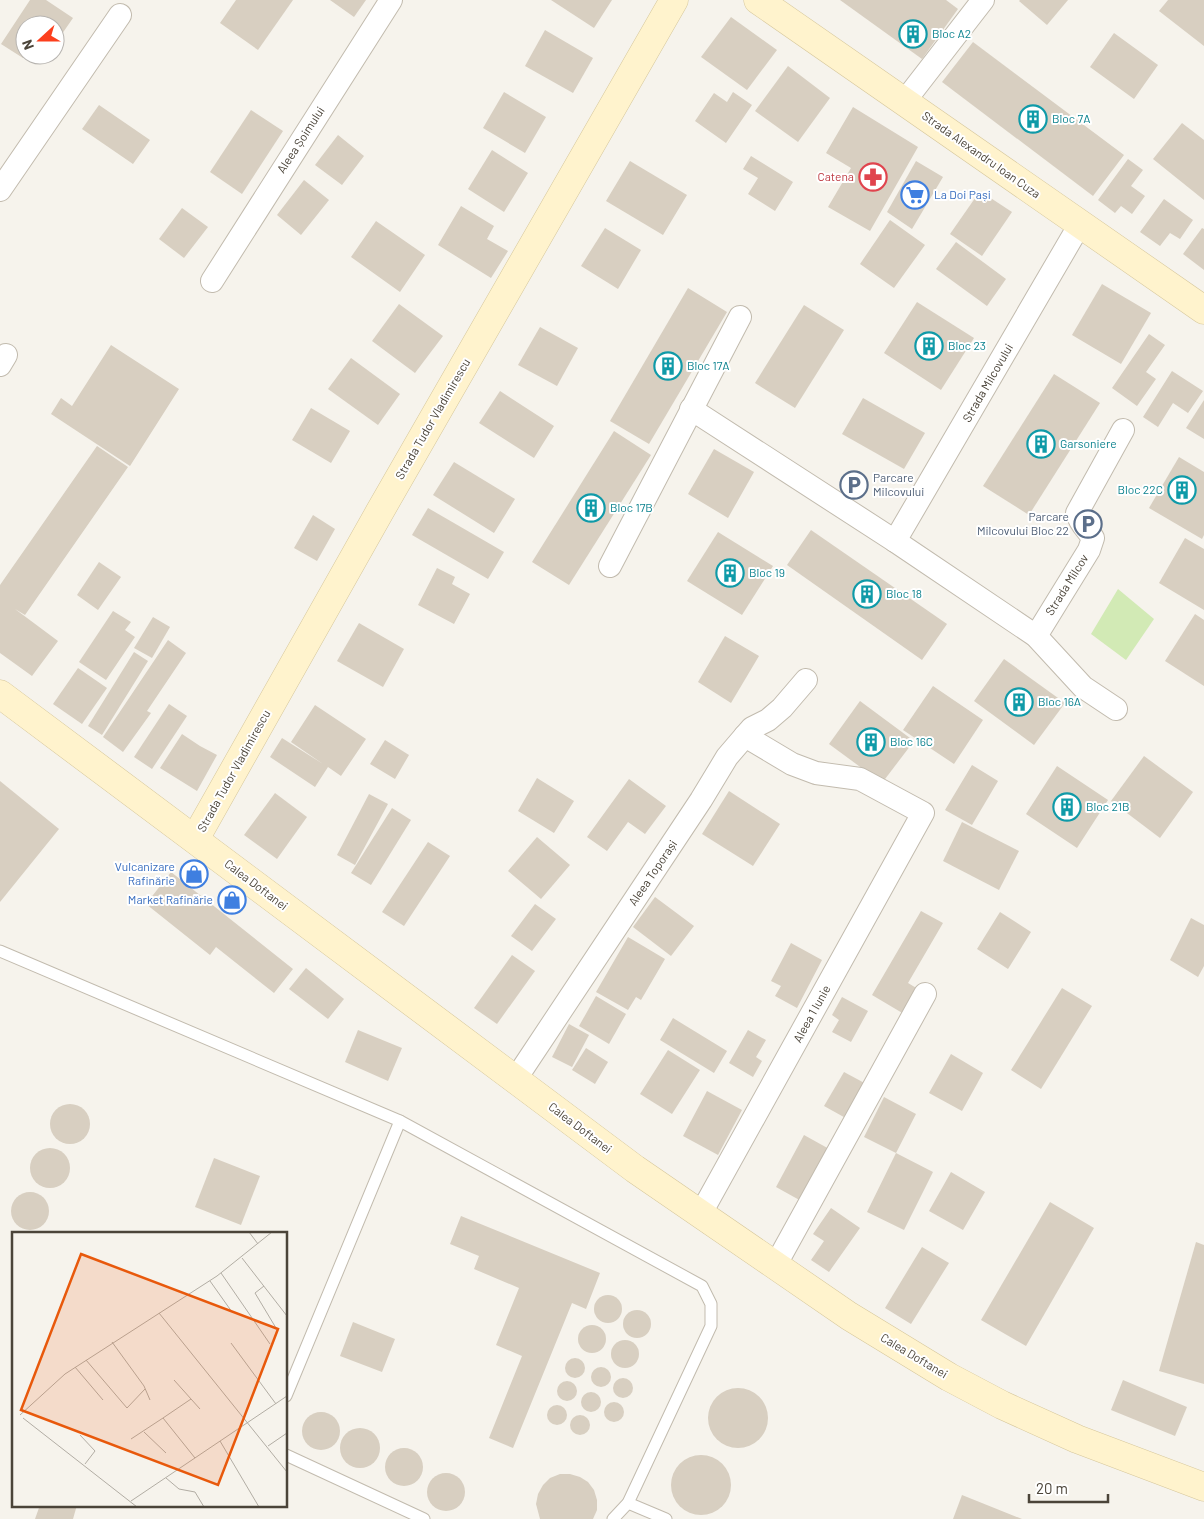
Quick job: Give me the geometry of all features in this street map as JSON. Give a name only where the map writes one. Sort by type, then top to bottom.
[{"type":"street","name":"Aleea Șoimului","points":[[212,281],[391,0]]},
{"type":"street","name":"Strada Tudor Vladimirescu","points":[[195,839],[384,504],[674,0]]},
{"type":"street","name":"Strada Alexandru Ioan Cuza","points":[[758,0],[1204,310]]},
{"type":"street","points":[[904,102],[983,0]]},
{"type":"street","points":[[0,190],[120,15]]},
{"type":"street","name":"Strada Milcovului","points":[[895,541],[1080,224]]},
{"type":"street","points":[[610,566],[740,317]]},
{"type":"street","points":[[691,409],[895,541],[1036,636],[1083,687],[1116,709]]},
{"type":"street","name":"Strada Milcov","points":[[1036,636],[1089,550],[1093,538],[1086,528],[1080,524],[1077,513],[1123,430]]},
{"type":"street","name":"Aleea Toporași","points":[[516,1080],[701,800],[727,757],[752,728],[768,720],[782,708],[806,680]]},
{"type":"street","name":"Calea Doftanei","points":[[0,694],[635,1169],[849,1316],[949,1377],[1002,1405],[1078,1439],[1204,1487]]},
{"type":"street","name":"Aleea 1 Iunie","points":[[700,1215],[923,813],[860,779],[816,773],[792,764],[745,736]]},
{"type":"street","points":[[775,1266],[926,994]]},
{"type":"lane","points":[[0,951],[400,1121],[702,1286],[711,1304],[711,1326],[628,1503],[612,1519]]},
{"type":"lane","points":[[288,1391],[400,1121]]},
{"type":"lane","points":[[288,1456],[424,1519]]},
{"type":"lane","points":[[628,1503],[666,1519]]},
{"type":"green space","points":[[1118,589],[1154,619],[1126,660],[1091,634]]},
{"type":"building","points":[[30,0],[46,0],[73,18],[65,30],[65,15],[20,15]]},
{"type":"building","points":[[236,0],[293,0],[258,50],[220,23]]},
{"type":"building","points":[[330,0],[366,0],[354,17]]},
{"type":"building","points":[[551,0],[612,0],[594,28]]},
{"type":"building","name":"Bloc A2","points":[[840,0],[946,0],[958,9],[922,59]]},
{"type":"building","points":[[1020,0],[1068,0],[1047,25]]},
{"type":"building","points":[[1168,0],[1204,0],[1204,46],[1159,11]]},
{"type":"building","points":[[731,17],[777,50],[747,90],[701,57]]},
{"type":"building","points":[[15,23],[15,53],[1,44]]},
{"type":"building","points":[[545,30],[593,58],[573,93],[525,66]]},
{"type":"building","points":[[1114,33],[1158,65],[1134,99],[1090,67]]},
{"type":"building","name":"Bloc 7A","points":[[973,42],[1124,155],[1093,196],[942,82]]},
{"type":"building","points":[[788,66],[830,98],[798,142],[755,111]]},
{"type":"building","points":[[504,92],[546,117],[525,153],[483,128]]},
{"type":"building","points":[[733,92],[752,105],[726,143],[695,121],[714,93],[727,102]]},
{"type":"building","points":[[99,105],[150,140],[133,164],[82,129]]},
{"type":"building","name":"Catena","points":[[853,107],[918,147],[870,231],[828,207],[851,168],[826,153]]},
{"type":"building","points":[[251,110],[283,131],[242,194],[210,172]]},
{"type":"building","points":[[1182,123],[1204,140],[1204,200],[1153,159]]},
{"type":"building","points":[[338,135],[364,156],[342,185],[315,165]]},
{"type":"building","points":[[492,150],[528,173],[504,212],[468,189]]},
{"type":"building","points":[[751,156],[793,182],[775,211],[748,194],[758,178],[743,169]]},
{"type":"building","points":[[1128,159],[1143,170],[1131,186],[1145,196],[1132,214],[1121,206],[1115,213],[1098,200]]},
{"type":"building","points":[[630,161],[687,195],[663,235],[606,201]]},
{"type":"building","name":"La Doi Pași","points":[[916,161],[943,177],[912,229],[887,212]]},
{"type":"building","points":[[304,180],[329,200],[301,235],[277,215]]},
{"type":"building","points":[[980,191],[1012,212],[982,256],[950,234]]},
{"type":"building","points":[[1164,199],[1193,220],[1180,239],[1170,233],[1160,246],[1140,232]]},
{"type":"building","points":[[461,206],[494,226],[487,239],[508,251],[491,278],[438,245]]},
{"type":"building","points":[[182,208],[208,227],[184,258],[159,239]]},
{"type":"building","points":[[890,220],[925,245],[894,288],[860,264]]},
{"type":"building","points":[[376,221],[425,255],[400,292],[351,257]]},
{"type":"building","points":[[605,228],[641,250],[618,289],[581,266]]},
{"type":"building","points":[[1202,228],[1204,229],[1204,270],[1183,254]]},
{"type":"building","points":[[956,242],[1006,279],[987,306],[936,269]]},
{"type":"building","points":[[1102,284],[1151,313],[1121,364],[1072,335]]},
{"type":"building","name":"Bloc 17A","points":[[688,288],[727,312],[649,444],[610,421]]},
{"type":"building","name":"Bloc 23","points":[[917,302],[974,338],[941,390],[884,353]]},
{"type":"building","points":[[399,304],[443,336],[415,373],[372,341]]},
{"type":"building","points":[[804,305],[844,330],[795,408],[755,383]]},
{"type":"building","points":[[540,327],[578,348],[557,386],[518,365]]},
{"type":"building","points":[[1149,334],[1165,345],[1146,372],[1156,379],[1137,406],[1112,388]]},
{"type":"building","points":[[111,345],[179,389],[130,466],[51,414],[61,398],[72,406]]},
{"type":"building","points":[[351,358],[400,394],[378,425],[328,389]]},
{"type":"building","points":[[1172,371],[1203,391],[1188,413],[1173,403],[1158,427],[1143,417]]},
{"type":"building","name":"Garsoniere","points":[[1054,374],[1100,403],[1029,515],[983,486]]},
{"type":"building","points":[[500,391],[554,426],[534,458],[479,423]]},
{"type":"building","points":[[863,398],[925,433],[904,469],[842,434]]},
{"type":"building","points":[[1204,400],[1204,439],[1186,428]]},
{"type":"building","points":[[311,408],[350,431],[331,463],[292,440]]},
{"type":"building","name":"Bloc 17B","points":[[614,431],[651,455],[569,585],[532,562]]},
{"type":"building","points":[[97,446],[128,467],[25,615],[15,609],[58,641],[32,676],[0,653],[0,585]]},
{"type":"building","points":[[714,449],[754,472],[728,518],[688,494]]},
{"type":"building","name":"Bloc 22C","points":[[1179,457],[1204,472],[1204,535],[1202,539],[1149,508]]},
{"type":"building","points":[[454,462],[515,499],[494,533],[433,495]]},
{"type":"building","points":[[428,508],[504,552],[488,579],[412,535]]},
{"type":"building","points":[[313,515],[335,529],[317,561],[294,548]]},
{"type":"building","name":"Bloc 18","points":[[811,530],[947,624],[922,660],[787,565]]},
{"type":"building","name":"Bloc 19","points":[[718,532],[773,566],[742,615],[687,581]]},
{"type":"building","points":[[1185,538],[1204,549],[1204,610],[1159,583]]},
{"type":"building","points":[[99,562],[121,577],[98,610],[77,595]]},
{"type":"building","points":[[437,568],[455,577],[452,584],[470,594],[454,624],[418,605]]},
{"type":"building","points":[[113,611],[131,622],[125,630],[135,637],[106,680],[79,662]]},
{"type":"building","points":[[1195,614],[1204,620],[1204,686],[1165,661]]},
{"type":"building","points":[[153,617],[170,627],[152,658],[134,648]]},
{"type":"building","points":[[359,623],[404,649],[383,687],[337,661]]},
{"type":"building","points":[[725,636],[759,656],[731,703],[698,682]]},
{"type":"building","points":[[168,640],[186,653],[147,711],[151,713],[123,752],[103,737]]},
{"type":"building","points":[[134,652],[148,661],[102,735],[88,726]]},
{"type":"building","name":"Bloc 16A","points":[[1004,659],[1065,703],[1034,745],[974,701]]},
{"type":"building","points":[[78,668],[107,688],[82,724],[53,704]]},
{"type":"building","points":[[933,686],[983,720],[954,764],[903,730]]},
{"type":"building","name":"Bloc 16C","points":[[860,701],[914,741],[882,783],[829,744]]},
{"type":"building","points":[[169,704],[187,716],[152,769],[134,757]]},
{"type":"building","points":[[315,705],[366,739],[341,776],[328,767],[315,787],[270,757],[282,738],[323,764],[291,742]]},
{"type":"building","points":[[182,734],[217,755],[197,791],[160,768]]},
{"type":"building","points":[[385,740],[409,755],[395,779],[370,764]]},
{"type":"building","points":[[1144,756],[1193,792],[1160,838],[1111,801]]},
{"type":"building","points":[[972,765],[998,781],[972,825],[945,810]]},
{"type":"building","name":"Bloc 21B","points":[[1057,766],[1108,800],[1077,848],[1026,814]]},
{"type":"building","points":[[537,778],[574,801],[554,833],[518,811]]},
{"type":"building","points":[[629,779],[666,806],[645,834],[628,822],[607,851],[587,837]]},
{"type":"building","points":[[0,781],[59,829],[0,902]]},
{"type":"building","points":[[729,791],[780,824],[753,866],[702,834]]},
{"type":"building","points":[[275,793],[307,817],[277,859],[244,835]]},
{"type":"building","points":[[369,794],[388,804],[355,865],[337,855]]},
{"type":"building","points":[[392,808],[411,820],[371,885],[351,873]]},
{"type":"building","points":[[962,822],[1019,851],[999,890],[943,861]]},
{"type":"building","points":[[537,837],[570,865],[541,899],[508,871]]},
{"type":"building","points":[[428,842],[450,856],[404,926],[382,912]]},
{"type":"building","points":[[171,872],[293,969],[274,993],[216,947],[210,955],[146,904]]},
{"type":"building","points":[[655,897],[694,926],[671,956],[633,927]]},
{"type":"building","points":[[535,904],[556,919],[532,951],[511,936]]},
{"type":"building","points":[[921,911],[943,923],[908,983],[918,989],[904,1014],[872,995]]},
{"type":"building","points":[[1000,912],[1031,932],[1008,969],[977,949]]},
{"type":"building","points":[[1191,918],[1204,925],[1204,966],[1198,977],[1170,960]]},
{"type":"building","points":[[628,937],[665,959],[641,1000],[636,997],[628,1010],[596,992]]},
{"type":"building","points":[[791,943],[822,960],[797,1008],[775,996],[781,986],[771,981]]},
{"type":"building","points":[[512,955],[535,971],[497,1024],[474,1008]]},
{"type":"building","points":[[306,968],[344,999],[328,1019],[289,989]]},
{"type":"building","points":[[1062,988],[1092,1006],[1041,1089],[1011,1070]]},
{"type":"building","points":[[596,996],[626,1014],[609,1044],[579,1026]]},
{"type":"building","points":[[842,997],[868,1011],[851,1042],[832,1032],[839,1020],[832,1015]]},
{"type":"building","points":[[673,1018],[727,1051],[714,1073],[660,1040]]},
{"type":"building","points":[[569,1024],[589,1035],[572,1067],[552,1057]]},
{"type":"building","points":[[358,1030],[402,1048],[388,1081],[345,1062]]},
{"type":"building","points":[[748,1030],[766,1040],[756,1057],[762,1061],[753,1077],[729,1063]]},
{"type":"building","points":[[586,1048],[608,1062],[595,1084],[572,1070]]},
{"type":"building","points":[[668,1050],[700,1070],[672,1114],[640,1094]]},
{"type":"building","points":[[951,1054],[983,1073],[962,1111],[929,1093]]},
{"type":"building","points":[[844,1072],[870,1086],[851,1121],[824,1106]]},
{"type":"building","points":[[707,1091],[742,1110],[718,1155],[683,1136]]},
{"type":"building","points":[[884,1097],[916,1114],[896,1153],[864,1137]]},
{"type":"building","points":[[70,1104],[84,1110],[90,1124],[84,1138],[70,1144],[56,1138],[50,1124],[56,1110]]},
{"type":"building","points":[[804,1135],[831,1150],[803,1202],[776,1187]]},
{"type":"building","points":[[50,1148],[64,1154],[70,1168],[64,1182],[50,1188],[36,1182],[30,1168],[36,1154]]},
{"type":"building","points":[[896,1153],[933,1172],[904,1230],[867,1212]]},
{"type":"building","points":[[214,1158],[260,1176],[241,1225],[195,1207]]},
{"type":"building","points":[[951,1172],[985,1192],[963,1230],[929,1211]]},
{"type":"building","points":[[30,1192],[44,1197],[49,1211],[44,1225],[30,1230],[16,1225],[11,1211],[16,1197]]},
{"type":"building","points":[[1050,1202],[1094,1228],[1026,1346],[981,1320]]},
{"type":"building","points":[[831,1208],[860,1228],[829,1272],[811,1260],[824,1241],[813,1234]]},
{"type":"building","points":[[461,1216],[600,1273],[586,1309],[572,1303],[513,1448],[489,1438],[522,1356],[496,1345],[519,1288],[474,1269],[479,1256],[450,1244]]},
{"type":"building","points":[[1196,1242],[1204,1245],[1204,1384],[1159,1371]]},
{"type":"building","points":[[922,1247],[949,1263],[911,1324],[885,1308]]},
{"type":"building","points":[[608,1295],[618,1299],[622,1309],[618,1319],[608,1323],[598,1319],[594,1309],[598,1299]]},
{"type":"building","points":[[637,1310],[647,1314],[651,1324],[647,1334],[637,1338],[627,1334],[623,1324],[627,1314]]},
{"type":"building","points":[[353,1322],[395,1339],[382,1372],[340,1356]]},
{"type":"building","points":[[592,1325],[602,1329],[606,1339],[602,1349],[592,1353],[582,1349],[578,1339],[582,1329]]},
{"type":"building","points":[[625,1340],[635,1344],[639,1354],[635,1364],[625,1368],[615,1364],[611,1354],[615,1344]]},
{"type":"building","points":[[575,1358],[582,1361],[585,1368],[582,1375],[575,1378],[568,1375],[565,1368],[568,1361]]},
{"type":"building","points":[[601,1367],[608,1370],[611,1377],[608,1384],[601,1387],[594,1384],[591,1377],[594,1370]]},
{"type":"building","points":[[623,1378],[630,1381],[633,1388],[630,1395],[623,1398],[616,1395],[613,1388],[616,1381]]},
{"type":"building","points":[[1123,1380],[1187,1407],[1175,1436],[1111,1410]]},
{"type":"building","points":[[567,1381],[574,1384],[577,1391],[574,1398],[567,1401],[560,1398],[557,1391],[560,1384]]},
{"type":"building","points":[[732,1388],[744,1388],[760,1396],[766,1406],[768,1418],[766,1430],[760,1440],[744,1448],[732,1448],[716,1440],[708,1424],[708,1412],[716,1396]]},
{"type":"building","points":[[591,1392],[598,1395],[601,1402],[598,1409],[591,1412],[584,1409],[581,1402],[584,1395]]},
{"type":"building","points":[[614,1402],[621,1405],[624,1412],[621,1419],[614,1422],[607,1419],[604,1412],[607,1405]]},
{"type":"building","points":[[557,1405],[564,1408],[567,1415],[564,1422],[557,1425],[550,1422],[547,1415],[550,1408]]},
{"type":"building","points":[[321,1412],[335,1417],[340,1431],[335,1445],[321,1450],[307,1445],[302,1431],[307,1417]]},
{"type":"building","points":[[580,1415],[587,1418],[590,1425],[587,1432],[580,1435],[573,1432],[570,1425],[573,1418]]},
{"type":"building","points":[[360,1428],[374,1434],[380,1448],[374,1462],[360,1468],[346,1462],[340,1448],[346,1434]]},
{"type":"building","points":[[404,1448],[418,1453],[423,1467],[418,1481],[404,1486],[390,1481],[385,1467],[390,1453]]},
{"type":"building","points":[[695,1455],[707,1455],[723,1463],[729,1473],[731,1485],[729,1497],[723,1507],[707,1515],[695,1515],[679,1507],[671,1491],[671,1479],[679,1463]]},
{"type":"building","points":[[446,1473],[460,1478],[465,1492],[460,1506],[446,1511],[432,1506],[427,1492],[432,1478]]},
{"type":"building","points":[[560,1474],[580,1477],[588,1482],[594,1490],[597,1510],[593,1519],[540,1519],[536,1504],[538,1494],[550,1478]]},
{"type":"building","points":[[962,1495],[1022,1519],[953,1519]]},
{"type":"building","points":[[40,1506],[77,1506],[73,1519],[35,1519]]},
{"type":"place","name":"Bloc A2","points":[[913,34]]},
{"type":"place","name":"Bloc 7A","points":[[1033,119]]},
{"type":"place","name":"Catena","points":[[873,177]]},
{"type":"place","name":"La Doi Pași","points":[[915,195]]},
{"type":"place","name":"Bloc 23","points":[[929,346]]},
{"type":"place","name":"Bloc 17A","points":[[668,366]]},
{"type":"place","name":"Garsoniere","points":[[1041,444]]},
{"type":"place","name":"Parcare Milcovului","points":[[854,485]]},
{"type":"place","name":"Bloc 22C","points":[[1182,490]]},
{"type":"place","name":"Bloc 17B","points":[[591,508]]},
{"type":"place","name":"Parcare Milcovului Bloc 22","points":[[1088,524]]},
{"type":"place","name":"Bloc 19","points":[[730,573]]},
{"type":"place","name":"Bloc 18","points":[[867,594]]},
{"type":"place","name":"Bloc 16A","points":[[1019,702]]},
{"type":"place","name":"Bloc 16C","points":[[871,742]]},
{"type":"place","name":"Bloc 21B","points":[[1067,807]]},
{"type":"place","name":"Vulcanizare Rafinărie","points":[[194,874]]},
{"type":"place","name":"Market Rafinărie","points":[[232,900]]}]
